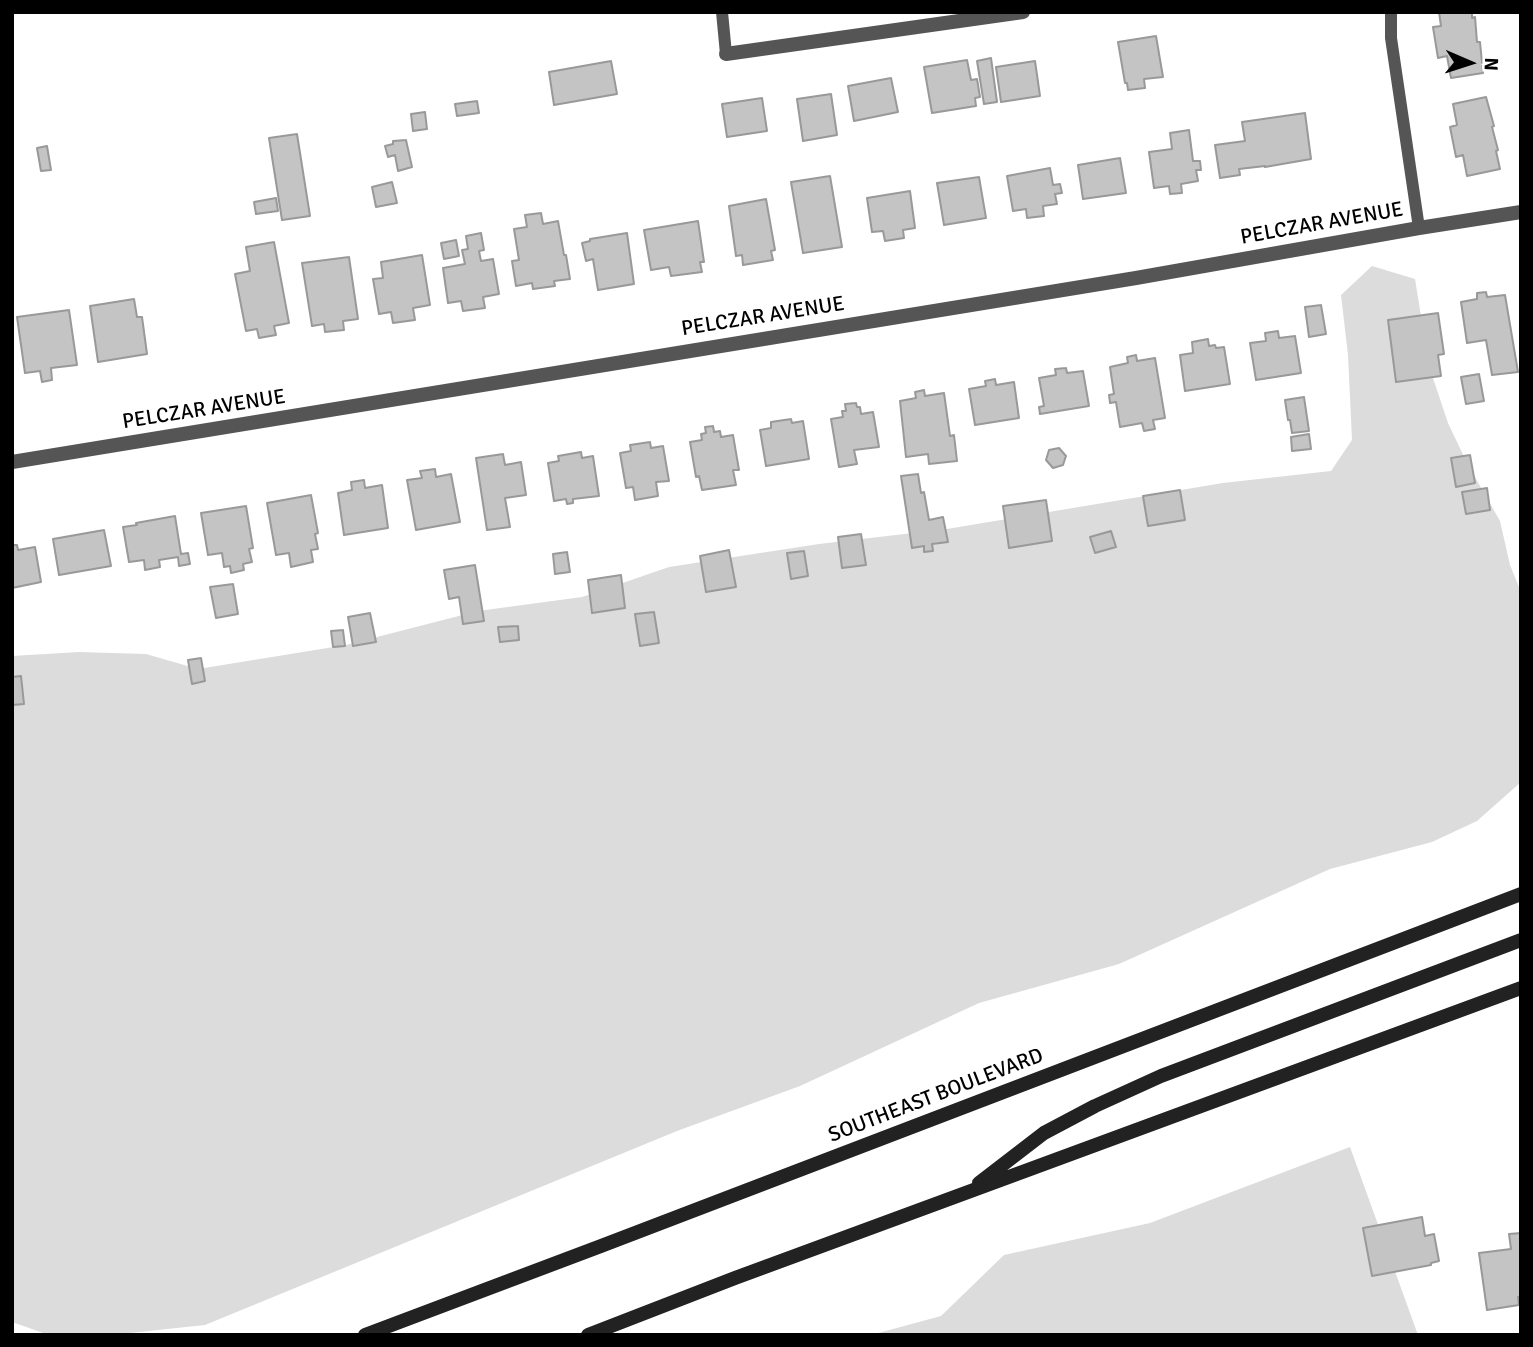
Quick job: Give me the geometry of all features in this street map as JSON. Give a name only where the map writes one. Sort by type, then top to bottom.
[{"type":"main road","name":"SOUTHEAST BOULEVARD","points":[[365,1335],[1521,894]]},
{"type":"main road","points":[[967,1193],[1044,1133],[1095,1106],[1161,1076],[1521,940]]},
{"type":"main road","points":[[588,1335],[735,1278],[1521,988]]},
{"type":"street","points":[[726,54],[1023,12]]},
{"type":"street","name":"PELCZAR AVENUE","points":[[12,462],[1521,212]]},
{"type":"lane","points":[[722,12],[726,54]]},
{"type":"lane","points":[[1391,12],[1391,37],[1419,228]]},
{"type":"shaded area","points":[[1372,266],[1415,279],[1429,366],[1448,423],[1500,521],[1510,565],[1521,592],[1521,782],[1477,821],[1432,842],[1330,869],[1119,964],[979,1003],[800,1086],[677,1131],[205,1325],[111,1335],[49,1335],[12,1322],[12,656],[79,652],[146,654],[198,669],[346,645],[478,611],[582,597],[669,567],[819,544],[947,529],[1223,483],[1331,471],[1352,440],[1348,355],[1341,295]]},
{"type":"shaded area","points":[[1350,1147],[1418,1335],[871,1335],[941,1316],[1004,1255],[1150,1223]]},
{"type":"building","points":[[1439,12],[1472,12],[1472,18],[1475,17],[1477,42],[1480,42],[1483,73],[1451,78],[1447,56],[1438,58],[1433,27],[1441,26]]},
{"type":"building","points":[[1156,36],[1163,77],[1144,79],[1145,88],[1128,90],[1118,42]]},
{"type":"building","points":[[991,58],[997,102],[984,104],[977,61]]},
{"type":"building","points":[[967,60],[971,80],[977,79],[980,97],[975,98],[976,106],[932,113],[924,67]]},
{"type":"building","points":[[611,61],[617,94],[554,105],[549,72]]},
{"type":"building","points":[[1035,61],[1040,96],[1001,102],[996,67]]},
{"type":"building","points":[[891,78],[898,112],[854,121],[848,86]]},
{"type":"building","points":[[831,94],[837,135],[803,141],[797,99]]},
{"type":"building","points":[[1486,97],[1494,126],[1492,127],[1500,169],[1467,176],[1463,155],[1456,157],[1450,127],[1457,125],[1453,104]]},
{"type":"building","points":[[762,98],[767,131],[727,137],[722,104]]},
{"type":"building","points":[[477,101],[479,113],[457,116],[455,104]]},
{"type":"building","points":[[425,112],[427,129],[413,131],[411,114]]},
{"type":"building","points":[[1305,113],[1311,159],[1239,169],[1240,175],[1220,178],[1215,145],[1245,141],[1242,122]]},
{"type":"building","points":[[1189,130],[1193,161],[1200,161],[1201,170],[1196,170],[1198,181],[1181,184],[1182,193],[1170,194],[1169,186],[1154,188],[1149,152],[1172,149],[1170,133]]},
{"type":"building","points":[[297,134],[310,216],[282,220],[269,138]]},
{"type":"building","points":[[406,140],[412,167],[398,171],[395,155],[388,157],[385,146],[393,144],[393,141]]},
{"type":"building","points":[[47,146],[51,170],[41,171],[37,148]]},
{"type":"building","points":[[1120,158],[1126,193],[1083,199],[1078,165]]},
{"type":"building","points":[[1050,168],[1053,185],[1060,184],[1062,193],[1055,194],[1057,204],[1043,206],[1044,216],[1027,218],[1026,209],[1013,211],[1007,176]]},
{"type":"building","points":[[830,176],[842,247],[803,253],[791,182]]},
{"type":"building","points":[[979,177],[986,218],[944,225],[937,183]]},
{"type":"building","points":[[392,182],[397,203],[376,207],[372,187]]},
{"type":"building","points":[[910,191],[915,228],[903,230],[904,238],[885,241],[883,231],[872,232],[867,198]]},
{"type":"building","points":[[276,198],[278,211],[256,214],[254,202]]},
{"type":"building","points":[[766,199],[775,250],[771,251],[773,260],[743,265],[742,255],[736,256],[729,206]]},
{"type":"building","points":[[541,213],[543,224],[558,221],[570,279],[554,281],[555,286],[533,289],[532,283],[516,286],[512,261],[519,260],[514,229],[527,227],[525,215]]},
{"type":"building","points":[[698,221],[704,262],[700,262],[702,272],[671,276],[669,267],[651,270],[644,230]]},
{"type":"building","points":[[481,233],[484,250],[479,251],[481,261],[493,259],[499,294],[483,297],[485,308],[463,311],[461,301],[448,303],[443,268],[465,264],[462,250],[468,249],[466,236]]},
{"type":"building","points":[[627,233],[634,284],[598,290],[593,259],[586,261],[582,243],[590,239]]},
{"type":"building","points":[[456,240],[459,256],[444,259],[441,243]]},
{"type":"building","points":[[274,242],[289,323],[274,326],[276,335],[259,338],[257,329],[246,331],[235,274],[250,271],[246,247]]},
{"type":"building","points":[[422,255],[430,305],[413,308],[415,320],[393,323],[391,312],[379,314],[373,279],[383,278],[381,262]]},
{"type":"building","points":[[349,257],[358,319],[343,321],[344,330],[325,332],[324,324],[312,326],[302,263]]},
{"type":"building","points":[[1486,292],[1487,297],[1505,295],[1518,372],[1492,375],[1486,340],[1467,343],[1461,302],[1477,299],[1477,293]]},
{"type":"building","points":[[134,299],[137,317],[142,317],[147,354],[98,362],[90,306]]},
{"type":"building","points":[[1321,305],[1326,334],[1309,337],[1305,307]]},
{"type":"building","points":[[69,310],[77,365],[51,368],[52,380],[42,382],[40,371],[25,373],[17,317]]},
{"type":"building","points":[[1438,313],[1444,354],[1438,355],[1441,376],[1396,382],[1388,320]]},
{"type":"building","points":[[1278,331],[1279,338],[1295,336],[1301,373],[1256,380],[1250,343],[1266,341],[1265,333]]},
{"type":"building","points":[[1208,339],[1209,346],[1224,347],[1230,384],[1185,391],[1180,355],[1193,353],[1192,342]]},
{"type":"building","points":[[1136,355],[1137,361],[1155,358],[1165,418],[1153,420],[1155,429],[1144,431],[1142,423],[1120,427],[1116,402],[1110,403],[1109,395],[1114,394],[1110,367],[1128,363],[1127,357]]},
{"type":"building","points":[[1066,368],[1067,373],[1083,371],[1089,406],[1040,414],[1039,407],[1044,406],[1039,378],[1056,375],[1055,369]]},
{"type":"building","points":[[1479,374],[1484,401],[1466,404],[1461,377]]},
{"type":"building","points":[[995,379],[996,385],[1014,382],[1019,418],[975,425],[969,389],[986,386],[985,381]]},
{"type":"building","points":[[924,390],[925,396],[944,393],[950,436],[954,435],[957,461],[929,464],[928,454],[906,457],[900,401],[916,398],[915,392]]},
{"type":"building","points":[[1304,397],[1309,431],[1292,433],[1285,400]]},
{"type":"building","points":[[856,403],[861,414],[873,412],[879,447],[854,450],[857,464],[839,467],[831,419],[843,417],[845,404]]},
{"type":"building","points":[[791,419],[792,423],[803,421],[809,459],[766,466],[760,430],[771,428],[771,422]]},
{"type":"building","points":[[713,426],[714,432],[720,431],[721,437],[733,435],[739,470],[733,470],[736,485],[702,490],[699,476],[696,477],[690,442],[702,440],[701,434],[706,433],[705,427]]},
{"type":"building","points":[[1309,434],[1311,449],[1292,451],[1291,437]]},
{"type":"building","points":[[650,442],[651,448],[663,446],[669,481],[656,482],[658,496],[635,500],[633,487],[626,488],[620,453],[631,451],[630,445]]},
{"type":"building","points":[[1059,448],[1066,456],[1063,465],[1053,468],[1046,460],[1049,450]]},
{"type":"building","points":[[581,452],[582,458],[593,456],[599,496],[573,499],[573,503],[567,504],[566,499],[554,501],[548,463],[559,461],[558,456]]},
{"type":"building","points":[[503,454],[505,465],[521,462],[526,495],[505,498],[510,527],[487,530],[476,458]]},
{"type":"building","points":[[1470,455],[1475,483],[1456,487],[1451,458]]},
{"type":"building","points":[[435,469],[436,477],[451,474],[460,522],[416,530],[407,480],[422,478],[420,471]]},
{"type":"building","points":[[918,474],[929,520],[943,517],[948,542],[932,544],[933,551],[924,552],[924,546],[912,548],[901,476]]},
{"type":"building","points":[[364,480],[365,488],[382,485],[388,528],[344,535],[338,493],[352,490],[351,482]]},
{"type":"building","points":[[1487,488],[1490,510],[1466,514],[1462,492]]},
{"type":"building","points":[[1180,490],[1185,520],[1148,526],[1143,496]]},
{"type":"building","points":[[311,495],[318,549],[311,550],[313,562],[291,567],[289,553],[276,555],[267,503]]},
{"type":"building","points":[[1046,500],[1052,541],[1009,548],[1003,506]]},
{"type":"building","points":[[246,506],[253,548],[249,549],[252,562],[243,564],[244,570],[231,573],[230,566],[224,567],[222,553],[208,555],[201,513]]},
{"type":"building","points":[[175,516],[181,554],[188,553],[190,564],[179,566],[178,557],[159,560],[160,567],[145,570],[144,560],[129,562],[123,527]]},
{"type":"building","points":[[104,530],[111,566],[59,575],[53,539]]},
{"type":"building","points":[[1111,531],[1116,547],[1095,553],[1090,537]]},
{"type":"building","points":[[861,534],[866,565],[842,568],[838,537]]},
{"type":"building","points":[[12,545],[17,545],[18,550],[35,547],[41,582],[12,588]]},
{"type":"building","points":[[729,550],[736,587],[706,592],[700,556]]},
{"type":"building","points":[[804,551],[808,576],[791,579],[787,553]]},
{"type":"building","points":[[567,552],[570,572],[555,574],[553,554]]},
{"type":"building","points":[[475,565],[484,621],[463,624],[459,597],[449,599],[444,570]]},
{"type":"building","points":[[621,575],[625,608],[592,613],[588,580]]},
{"type":"building","points":[[233,584],[238,614],[216,618],[210,587]]},
{"type":"building","points":[[654,612],[659,643],[640,646],[635,614]]},
{"type":"building","points":[[370,613],[376,642],[353,646],[348,617]]},
{"type":"building","points":[[518,626],[519,640],[500,642],[498,627]]},
{"type":"building","points":[[343,630],[345,646],[333,647],[331,631]]},
{"type":"building","points":[[201,658],[205,681],[192,684],[188,660]]},
{"type":"building","points":[[21,676],[24,704],[12,705],[12,677]]},
{"type":"building","points":[[1422,1217],[1425,1236],[1434,1234],[1439,1261],[1431,1265],[1372,1276],[1363,1228]]},
{"type":"building","points":[[1521,1233],[1519,1305],[1487,1310],[1479,1253],[1511,1249],[1509,1234]]}]
